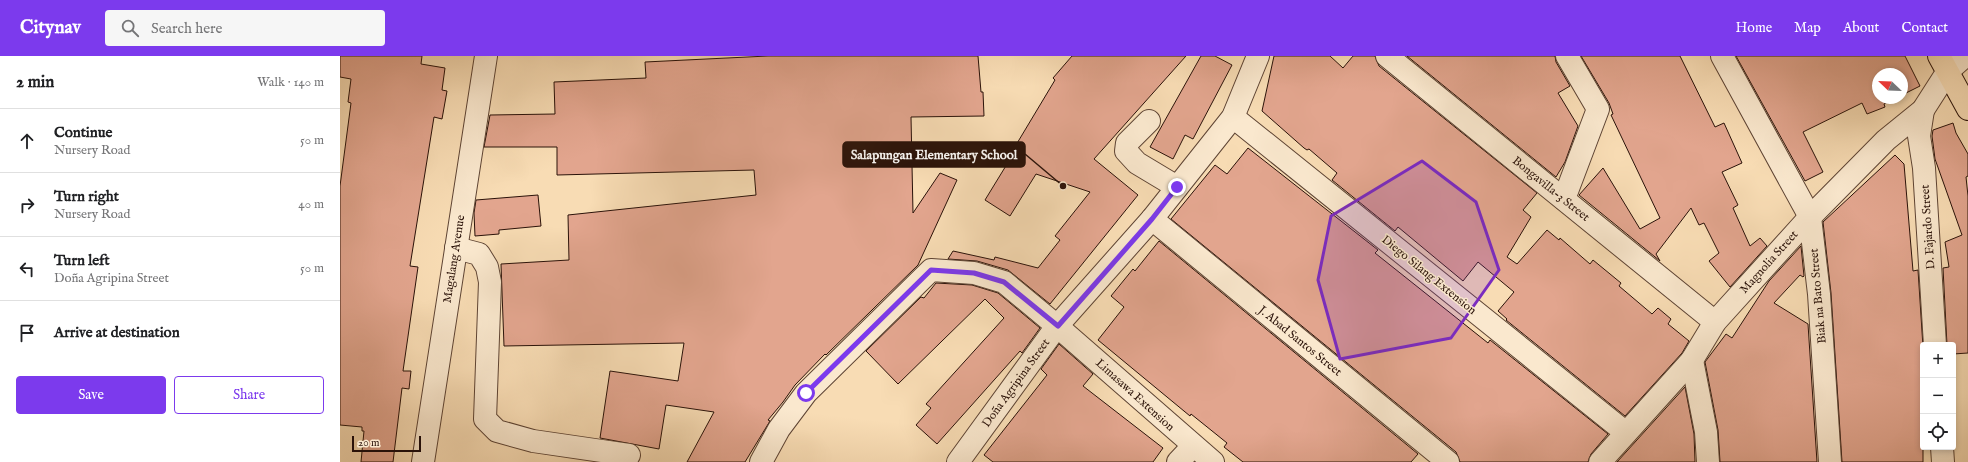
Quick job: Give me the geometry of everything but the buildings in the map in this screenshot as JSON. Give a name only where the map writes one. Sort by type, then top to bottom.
[{"type":"main road","points":[[1944,64],[1968,109]]},
{"type":"street","name":"Magalang Avenue","points":[[422,462],[486,56]]},
{"type":"street","name":"Doña Agripina Street","points":[[958,462],[1058,326],[1152,219],[1233,117],[1258,56]]},
{"type":"street","name":"Bongavilla-3 Street","points":[[1387,56],[1715,322]]},
{"type":"street","points":[[1564,200],[1598,109],[1567,56]]},
{"type":"street","name":"Biak na Bato Street","points":[[1722,56],[1810,217],[1819,294],[1830,462]]},
{"type":"street","name":"Magnolia Street","points":[[1600,462],[1625,432],[1692,360],[1715,322],[1810,217],[1886,140],[1923,110],[1944,64],[1965,56]]},
{"type":"street","name":"D. Fajardo Street","points":[[1923,110],[1919,136],[1924,168],[1935,342]]},
{"type":"street","name":"Diego Silang Extension","points":[[1233,117],[1625,432]]},
{"type":"street","points":[[1149,121],[1127,143],[1126,151],[1137,163],[1177,187]]},
{"type":"street","name":"J. Abad Santos Street","points":[[1152,219],[1448,462]]},
{"type":"street","points":[[456,248],[479,254],[487,267],[490,282],[485,418],[497,431],[533,441],[629,455]]},
{"type":"street","name":"Limasawa Extension","points":[[761,462],[779,429],[806,393],[931,270],[974,273],[1004,282],[1058,326],[1192,446],[1213,462]]},
{"type":"street","points":[[1692,360],[1706,432],[1708,462]]},
{"type":"street","points":[[1178,462],[1192,446]]},
{"type":"street","points":[[1942,450],[1943,462]]},
{"type":"highlighted area","points":[[1422,161],[1476,202],[1499,270],[1451,338],[1340,359],[1318,280],[1331,216]]},
{"type":"place","name":"Salapungan Elementary School","points":[[1063,186]]},
{"type":"route","points":[[806,393],[931,270],[974,273],[1004,282],[1058,326],[1152,219],[1177,187]]}]
